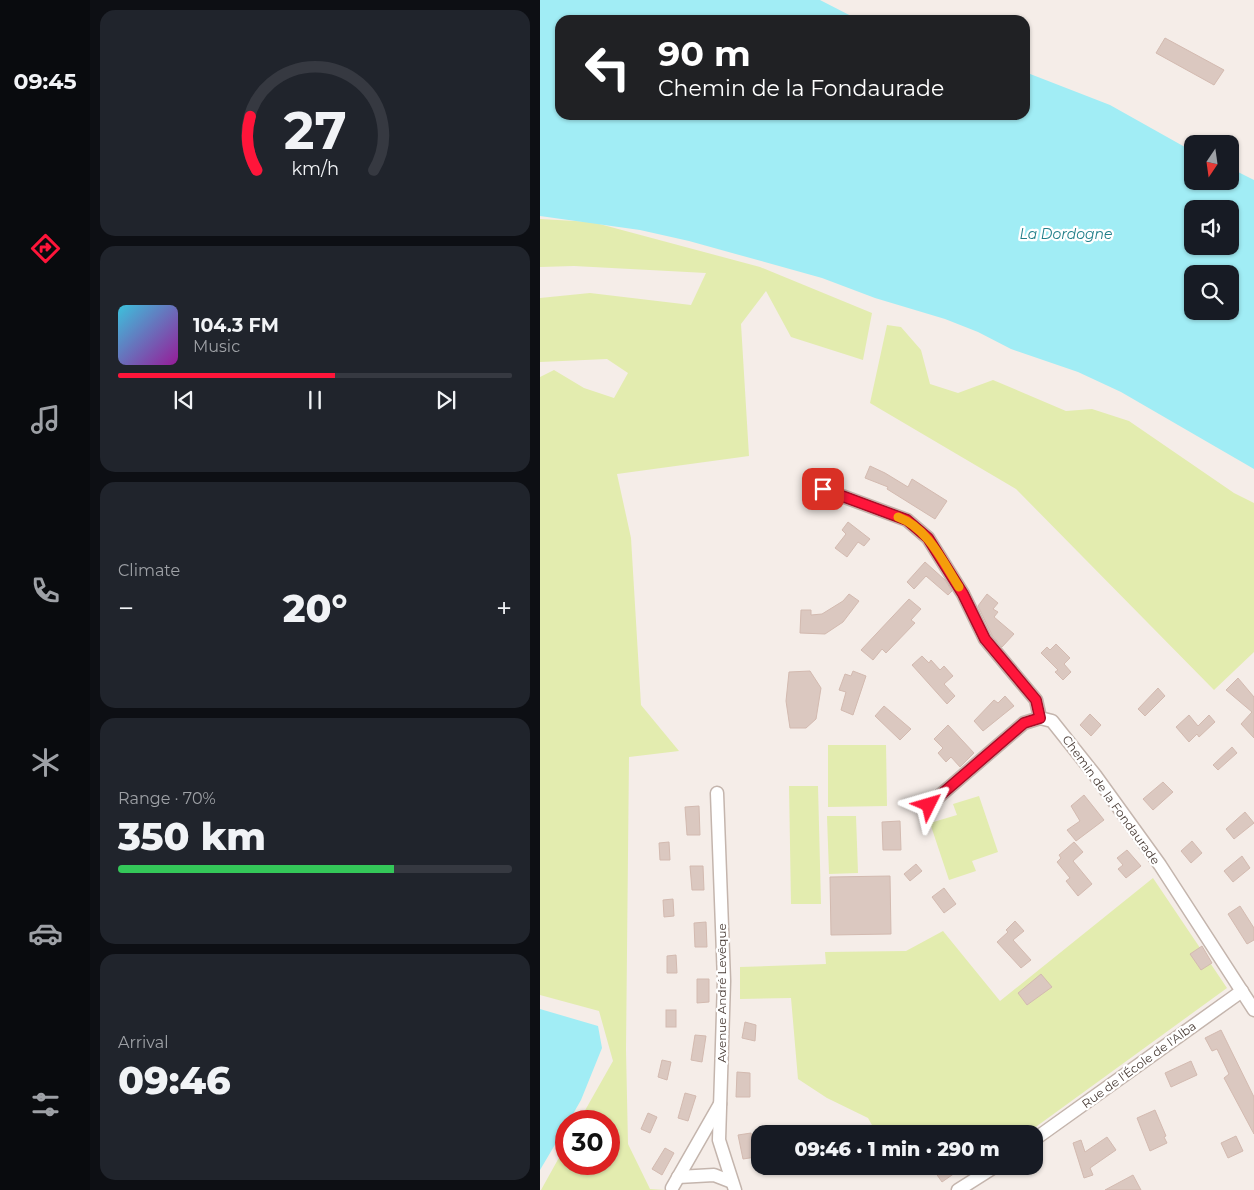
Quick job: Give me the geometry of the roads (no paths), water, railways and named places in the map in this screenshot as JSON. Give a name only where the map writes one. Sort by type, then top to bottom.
[{"type":"street","points":[[823,489],[907,520],[928,538],[963,594],[985,639],[1036,700],[1040,718],[1024,723],[929,805]]},
{"type":"street","name":"Chemin de la Fondaurade","points":[[1040,718],[1052,721],[1096,775],[1160,865],[1254,1010]]},
{"type":"street","name":"Avenue André Levêque","points":[[717,793],[724,981],[719,1140],[733,1186]]},
{"type":"street","name":"Rue de l'École de l'Alba","points":[[1043,1133],[1242,991]]},
{"type":"street","points":[[721,1101],[675,1182],[714,1175],[733,1186]]},
{"type":"street","points":[[958,1190],[982,1175]]},
{"type":"water","name":"La Dordogne","points":[[540,0],[820,0],[849,15],[555,15],[555,120],[1030,120],[1030,74],[1110,105],[1184,147],[1184,190],[1239,190],[1239,172],[1254,180],[1254,469],[1121,392],[1078,372],[1011,349],[978,332],[945,319],[875,298],[822,278],[689,241],[640,230],[540,216]]},
{"type":"water","points":[[540,1009],[598,1026],[602,1048],[575,1110],[555,1110],[555,1145],[540,1170]]}]
